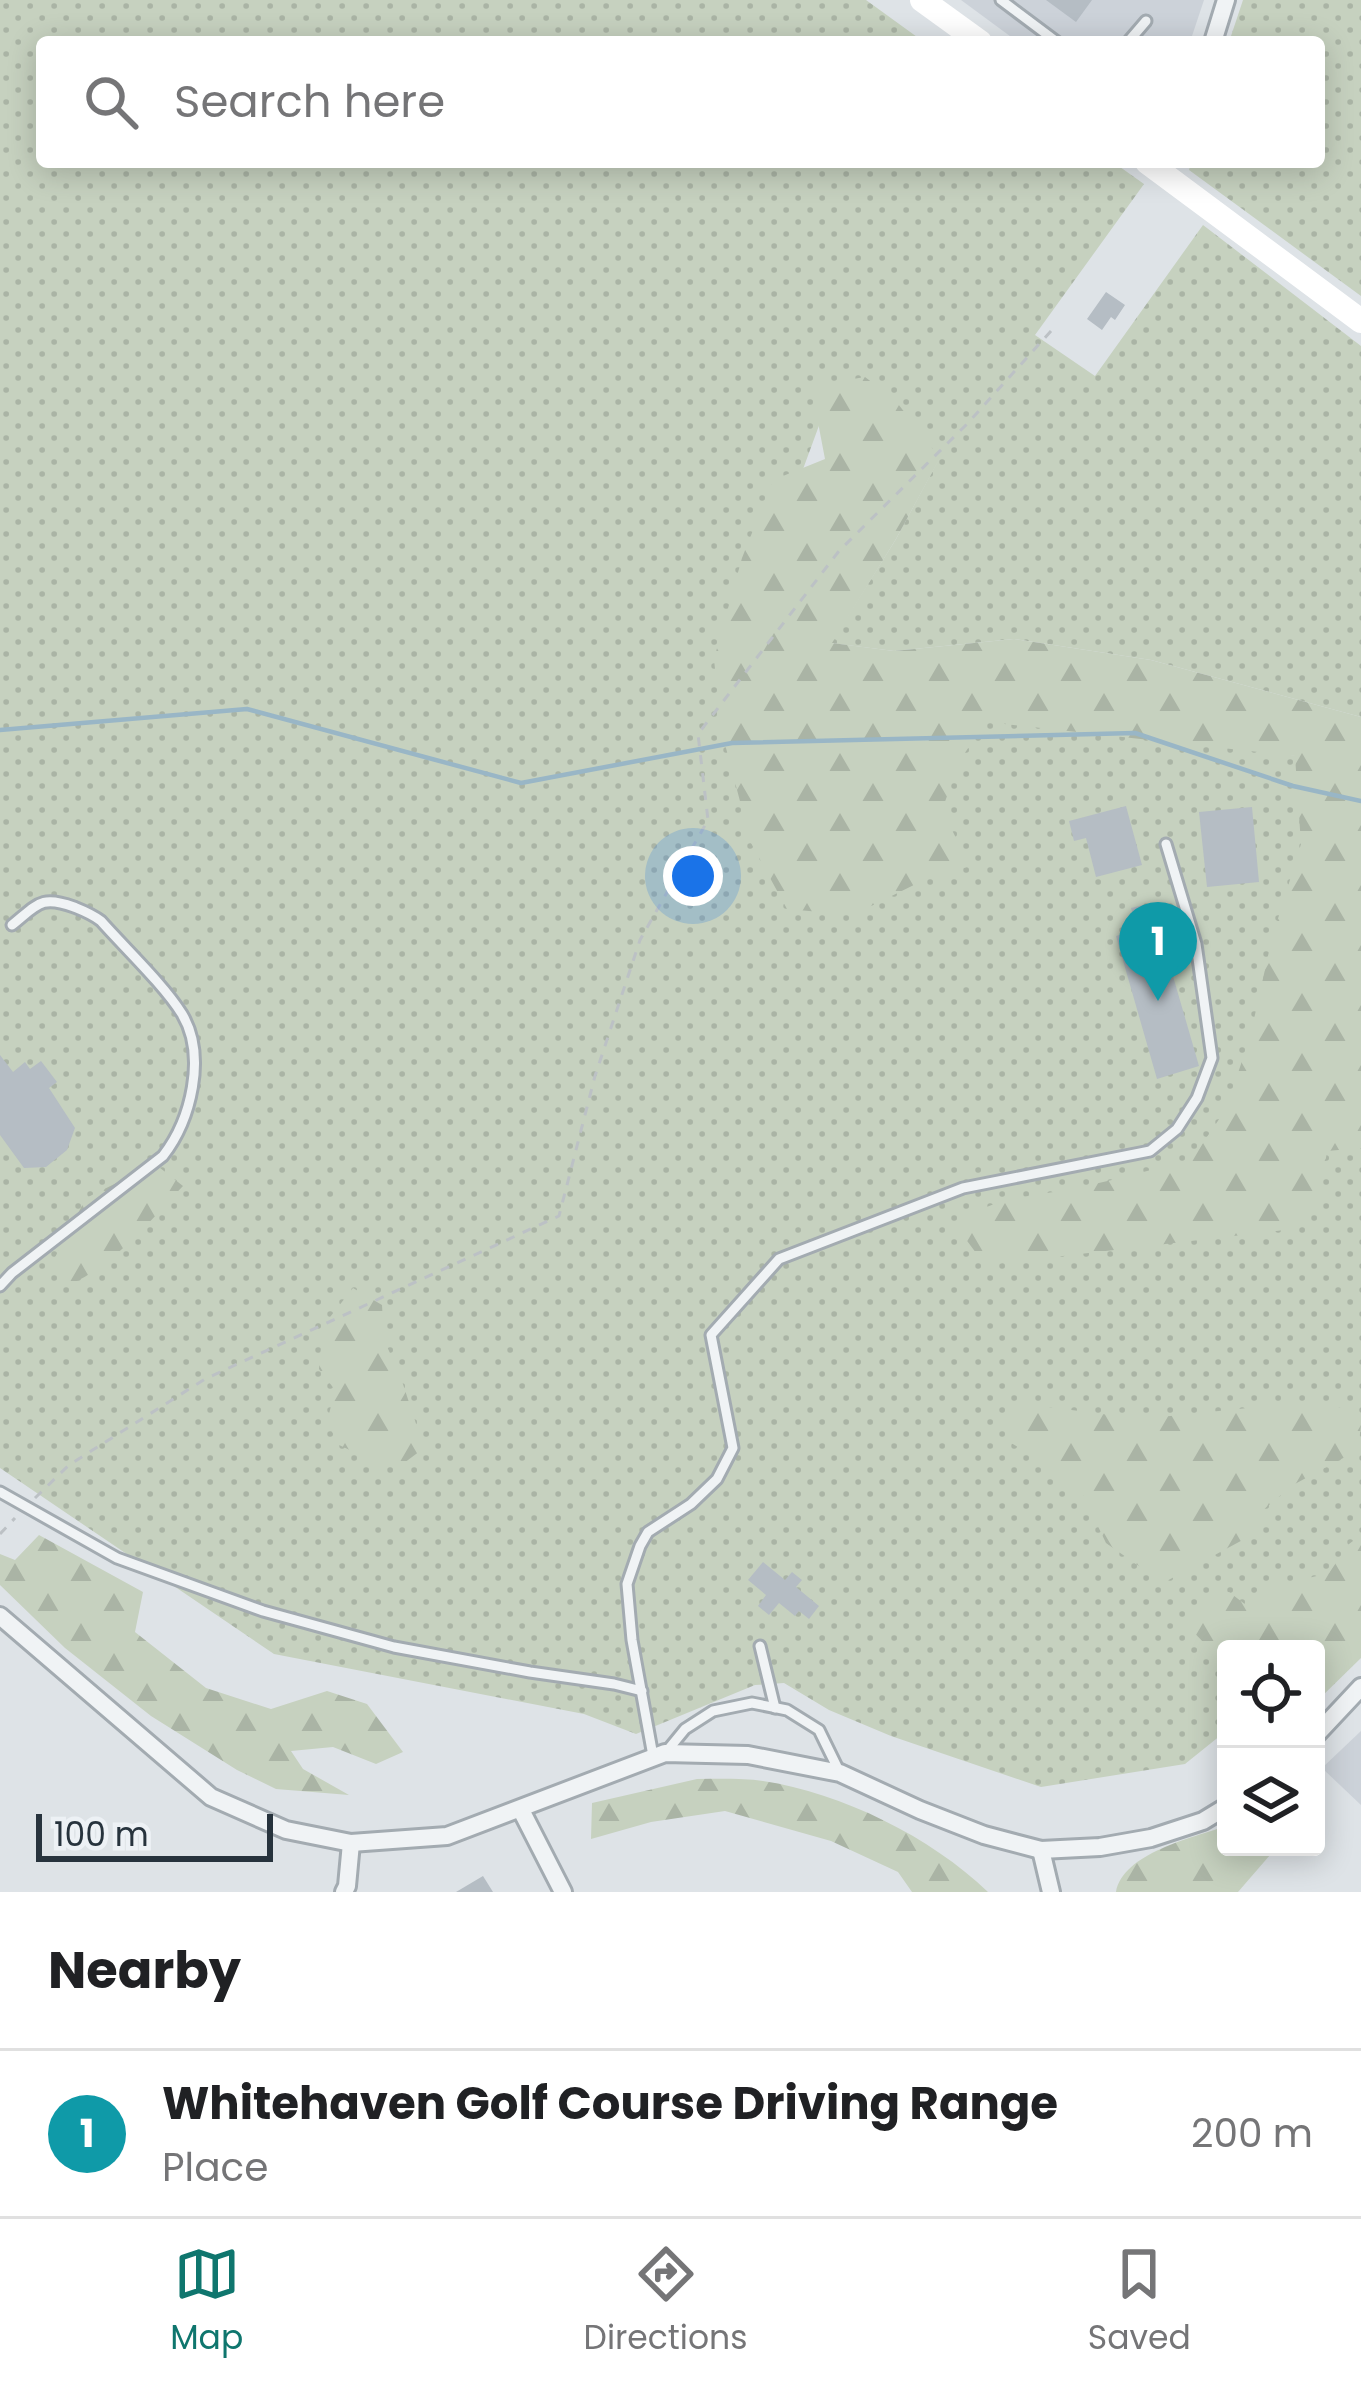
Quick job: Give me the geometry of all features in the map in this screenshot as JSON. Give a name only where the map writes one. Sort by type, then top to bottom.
[{"type":"street","points":[[922,0],[972,36]]},
{"type":"street","points":[[1215,36],[1226,0]]},
{"type":"street","points":[[1173,170],[1361,321]]},
{"type":"street","points":[[0,1616],[211,1797],[286,1830],[351,1843],[447,1836],[659,1755],[748,1755],[840,1773],[984,1835],[1041,1850],[1151,1838],[1217,1812]]},
{"type":"street","points":[[1325,1725],[1361,1687]]},
{"type":"street","points":[[521,1810],[563,1892]]},
{"type":"street","points":[[344,1892],[351,1843]]},
{"type":"street","points":[[1041,1850],[1051,1892]]},
{"type":"lane","points":[[1000,0],[1049,36]]},
{"type":"lane","points":[[1133,36],[1146,21]]},
{"type":"lane","points":[[840,1773],[819,1730],[788,1710],[752,1702],[713,1711],[659,1755],[632,1640],[627,1584],[648,1532],[691,1504],[717,1479],[733,1448],[710,1335],[779,1259],[963,1188],[1150,1151],[1178,1129],[1197,1098],[1212,1058],[1196,944],[1166,844]]},
{"type":"lane","points":[[0,1286],[163,1156],[190,1101],[193,1066],[182,1015],[91,913],[55,900],[40,903],[12,925]]},
{"type":"lane","points":[[0,1492],[117,1558],[263,1611],[394,1647],[642,1691]]},
{"type":"lane","points":[[760,1646],[776,1708]]},
{"type":"path","points":[[0,1534],[69,1465],[206,1379],[560,1216],[595,1076],[640,940],[708,820],[698,734],[839,550],[967,424],[1051,331]]},
{"type":"shaded area","points":[[961,0],[1204,0],[1192,36],[1010,36]]},
{"type":"shaded area","points":[[1361,1731],[1361,1805],[1325,1771],[1325,1765]]},
{"type":"green space","points":[[0,0],[866,0],[916,36],[36,36],[36,168],[1121,168],[1144,184],[1035,335],[1095,376],[1203,225],[1361,346],[1361,717],[1151,660],[1014,639],[894,651],[831,643],[939,459],[835,382],[730,668],[1361,766],[1361,1621],[1325,1643],[1217,1640],[1217,1738],[1185,1764],[1041,1787],[891,1736],[829,1710],[784,1683],[755,1685],[636,1734],[584,1714],[274,1654],[0,1468]]},
{"type":"green space","points":[[1243,0],[1361,0],[1361,296],[1189,170],[1325,168],[1325,36],[1231,36]]},
{"type":"green space","points":[[865,377],[895,400],[940,458],[832,643],[894,651],[1014,639],[1151,660],[1361,717],[1361,1148],[1327,1151],[1319,1206],[1293,1229],[985,1265],[956,1226],[999,1203],[1192,1159],[1226,1109],[1301,844],[1295,756],[986,722],[960,760],[942,810],[970,866],[922,881],[853,915],[787,909],[751,843],[721,729],[714,659],[742,558],[773,480],[825,459],[811,386]]},
{"type":"green space","points":[[155,1164],[183,1186],[132,1240],[73,1283],[50,1267],[86,1198]]},
{"type":"green space","points":[[353,1288],[382,1305],[384,1340],[424,1448],[404,1463],[380,1464],[339,1445],[327,1422],[335,1390],[319,1369],[323,1326]]},
{"type":"green space","points":[[1315,1401],[1342,1408],[1361,1425],[1358,1450],[1293,1485],[1263,1510],[1250,1536],[1163,1583],[1106,1543],[1082,1493],[1043,1461],[1011,1443],[1009,1422],[1025,1404],[1141,1419]]},
{"type":"green space","points":[[39,1535],[143,1592],[135,1632],[206,1688],[271,1709],[327,1691],[367,1704],[403,1752],[376,1764],[333,1747],[291,1751],[303,1769],[349,1795],[276,1789],[237,1770],[151,1716],[65,1648],[0,1585],[0,1554],[15,1560]]},
{"type":"green space","points":[[1361,1535],[1361,1658],[1325,1693],[1325,1640],[1217,1640],[1217,1657],[1184,1622],[1206,1599],[1229,1592],[1246,1605],[1258,1590],[1329,1573]]},
{"type":"green space","points":[[697,1779],[763,1781],[854,1807],[940,1853],[988,1892],[912,1892],[898,1872],[831,1841],[725,1811],[651,1822],[591,1839],[592,1803]]},
{"type":"green space","points":[[1217,1829],[1217,1856],[1269,1856],[1238,1892],[1116,1892],[1131,1867],[1178,1842]]},
{"type":"building","points":[[1046,0],[1092,0],[1076,22]]},
{"type":"building","points":[[1106,292],[1125,305],[1102,330],[1087,319]]},
{"type":"building","points":[[1126,806],[1142,865],[1096,877],[1086,838],[1074,841],[1069,821]]},
{"type":"building","points":[[1252,807],[1259,882],[1207,887],[1199,812]]},
{"type":"building","points":[[1143,905],[1147,916],[1155,914],[1199,1066],[1157,1079],[1116,936],[1129,932],[1126,921],[1134,918],[1131,908]]},
{"type":"building","points":[[0,1055],[13,1072],[25,1062],[30,1069],[41,1061],[57,1082],[49,1088],[75,1128],[67,1150],[46,1167],[24,1168],[0,1135]]},
{"type":"building","points":[[763,1562],[785,1580],[792,1572],[802,1580],[796,1587],[819,1606],[809,1619],[799,1611],[795,1616],[779,1603],[769,1615],[758,1606],[766,1595],[748,1580]]},
{"type":"building","points":[[483,1876],[493,1892],[456,1892]]},
{"type":"waterway","points":[[0,730],[247,709],[521,783],[732,743],[1135,733],[1293,786],[1361,801]]},
{"type":"place","name":"Whitehaven Golf Course Driving Range","points":[[1158,1001]]}]
